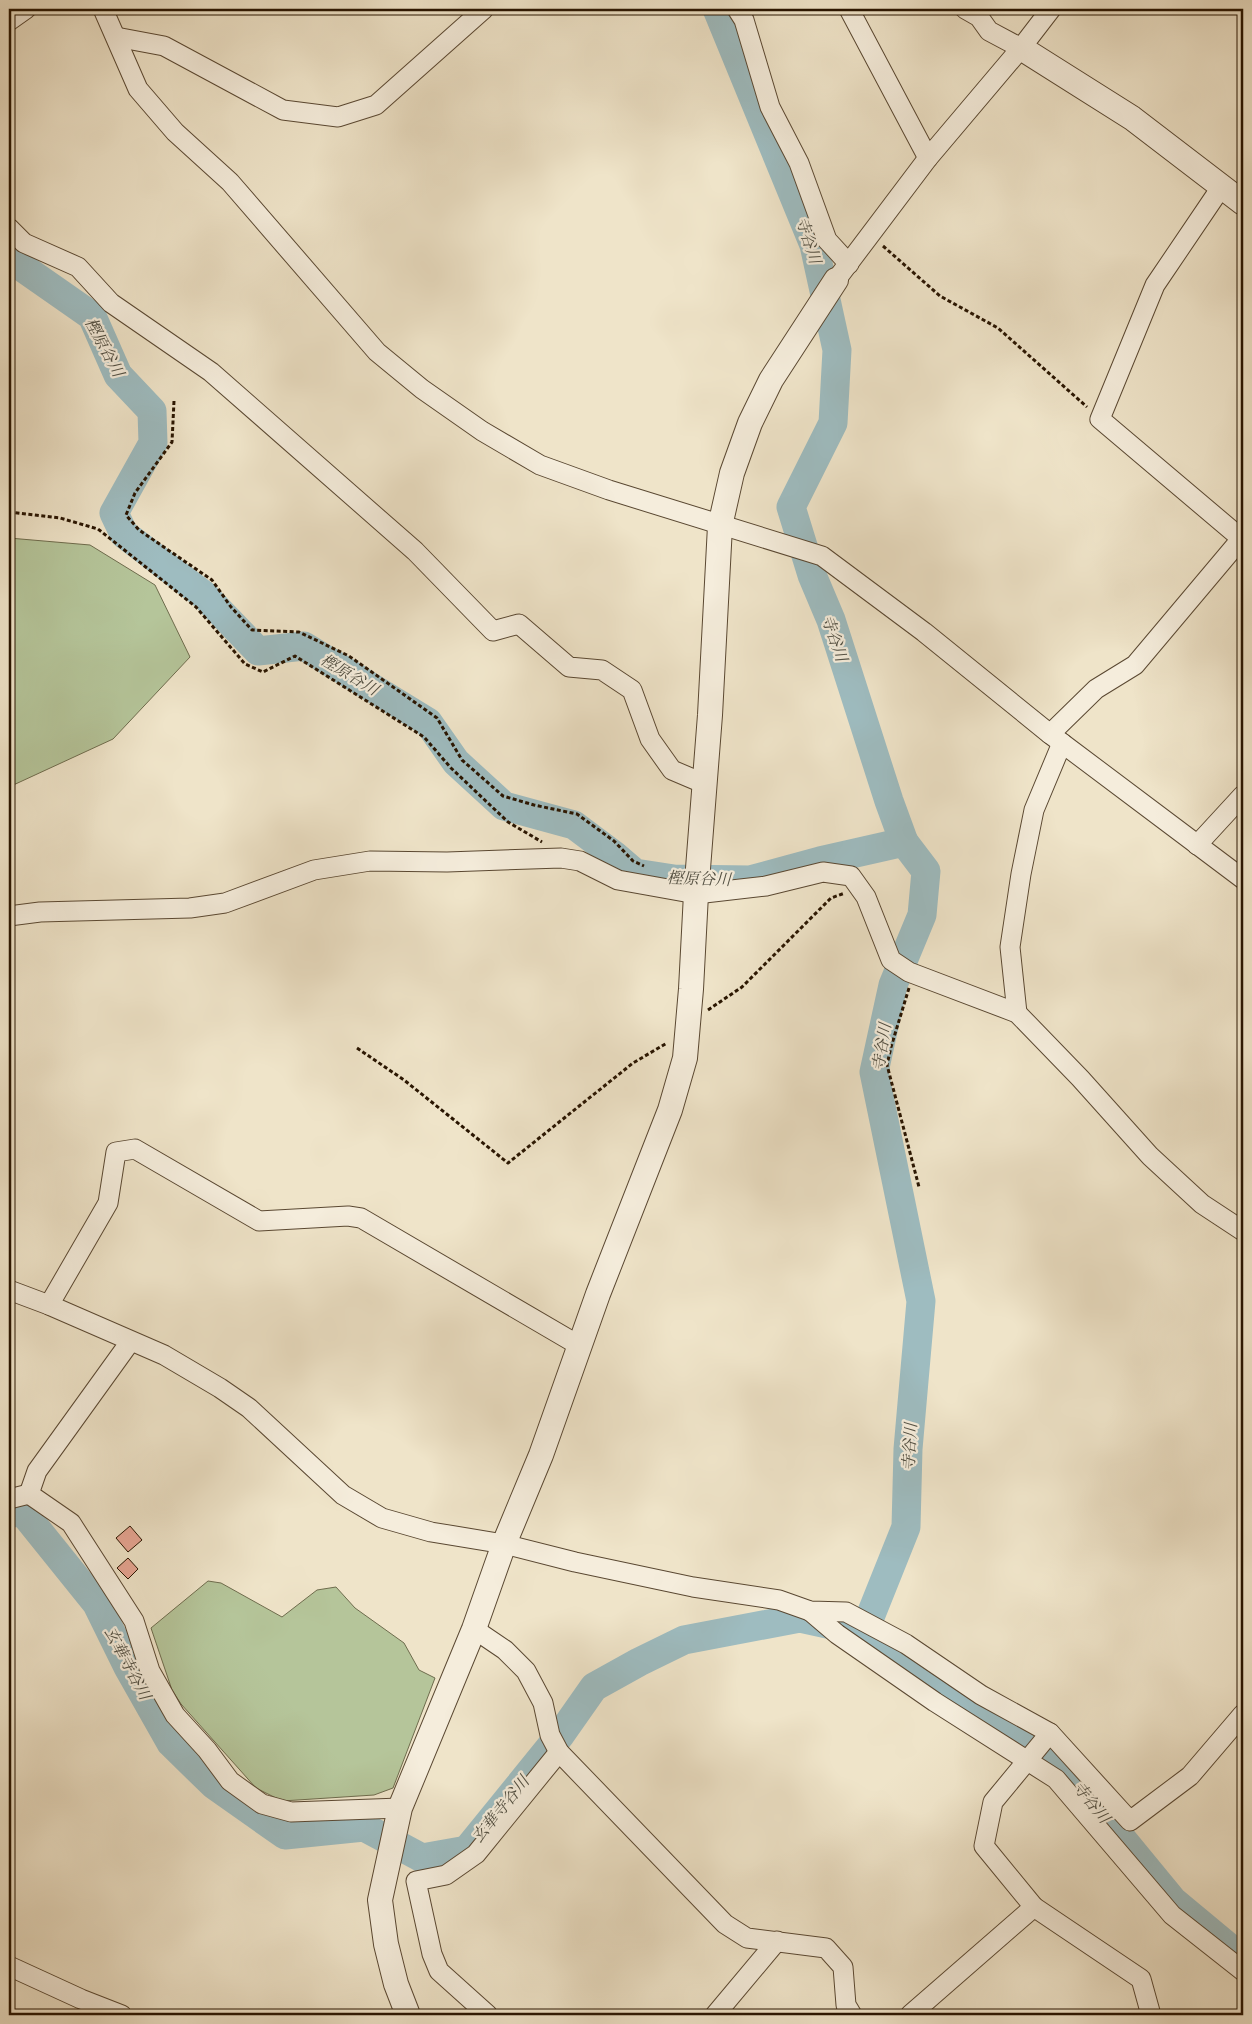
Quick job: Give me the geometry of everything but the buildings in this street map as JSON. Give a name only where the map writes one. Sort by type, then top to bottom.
[{"type":"street","points":[[9,22],[26,9]]},
{"type":"street","points":[[103,9],[138,89],[175,132],[230,182],[377,352],[422,389],[482,431],[540,465],[609,490],[720,526],[822,556],[924,632],[1056,739],[1243,878]]},
{"type":"street","points":[[116,38],[164,46],[283,110],[338,117],[376,104],[484,9]]},
{"type":"street","points":[[737,9],[744,20],[770,107],[799,163],[827,240],[842,272]]},
{"type":"street","points":[[849,9],[928,158]]},
{"type":"street","points":[[408,2015],[396,1984],[386,1944],[380,1900],[398,1819],[474,1629],[504,1544],[541,1455],[580,1346],[670,1110],[685,1058],[705,784],[720,526],[732,473],[750,424],[771,380],[813,314],[842,272],[928,158],[1021,48],[1051,9]]},
{"type":"street","points":[[975,12],[989,31],[1021,48],[1132,118],[1243,203]]},
{"type":"street","points":[[1017,1013],[1010,947],[1021,874],[1034,810],[1056,739],[1096,689],[1136,665],[1242,539],[1100,419],[1155,285],[1222,186]]},
{"type":"street","points":[[9,228],[24,243],[78,267],[111,303],[211,372],[415,551],[493,631],[519,624],[568,668],[602,670],[632,690],[650,739],[672,770],[705,784]]},
{"type":"street","points":[[1197,845],[1243,795]]},
{"type":"street","points":[[9,916],[40,912],[190,908],[225,902],[314,870],[370,861],[447,862],[561,858],[580,861],[618,880],[766,886],[823,872],[851,876],[866,897],[891,960],[911,972],[1017,1013],[1080,1078],[1150,1156],[1202,1204],[1243,1231]]},
{"type":"street","points":[[49,1305],[108,1203],[116,1152],[135,1149],[259,1221],[348,1216],[362,1218],[580,1346]]},
{"type":"street","points":[[9,1290],[49,1305],[130,1342],[164,1355],[220,1388],[249,1408],[343,1495],[382,1518],[431,1532],[504,1544],[575,1562],[693,1587],[778,1600],[810,1611],[846,1612],[906,1644],[981,1695],[1050,1733],[1130,1821],[1190,1776],[1243,1714]]},
{"type":"street","points":[[28,1494],[37,1471],[130,1342]]},
{"type":"street","points":[[9,1499],[28,1494],[71,1523],[134,1622],[150,1671],[175,1714],[207,1750],[230,1780],[262,1804],[291,1812],[398,1819]]},
{"type":"street","points":[[810,1611],[838,1634],[935,1702],[1056,1779],[1172,1916],[1243,1971]]},
{"type":"street","points":[[474,1629],[505,1650],[526,1671],[543,1703],[555,1744],[725,1924],[746,1938],[826,1948],[843,1968],[846,2005],[852,2015]]},
{"type":"street","points":[[1050,1733],[993,1802],[984,1846],[1034,1907],[1141,1979],[1151,2015]]},
{"type":"street","points":[[488,2015],[440,1971],[432,1954],[416,1881],[446,1875],[476,1854],[555,1744]]},
{"type":"street","points":[[910,2015],[1034,1907]]},
{"type":"street","points":[[715,2015],[777,1941]]},
{"type":"street","points":[[9,1966],[81,1999],[122,2015]]},
{"type":"path","points":[[870,235],[940,296],[998,328],[1100,419]]},
{"type":"path","points":[[174,401],[172,442],[135,493],[126,515],[139,530],[212,580],[231,607],[252,630],[299,632],[349,656],[437,718],[462,760],[503,796],[534,806],[576,814],[614,841],[633,862],[649,868]]},
{"type":"path","points":[[9,512],[60,518],[98,529],[196,607],[245,664],[263,672],[296,656],[424,738],[451,768],[508,822],[574,860]]},
{"type":"path","points":[[357,1048],[404,1080],[508,1163],[633,1062],[688,1027],[742,987],[831,898],[859,887]]},
{"type":"path","points":[[911,972],[887,1065],[918,1188]]},
{"type":"green space","points":[[9,538],[90,545],[155,585],[190,657],[113,739],[9,787]]},
{"type":"green space","points":[[208,1581],[221,1583],[282,1617],[317,1590],[336,1587],[355,1608],[404,1643],[419,1670],[435,1678],[393,1788],[374,1795],[282,1801],[256,1788],[181,1704],[172,1690],[151,1628]]},
{"type":"waterway","name":"寺谷川","points":[[717,9],[814,245],[837,350],[833,423],[791,507],[812,575],[831,620],[904,842],[926,871],[922,915],[893,985],[874,1072],[921,1301],[908,1449],[906,1527],[864,1632]]},
{"type":"waterway","name":"樫原谷川","points":[[9,258],[92,316],[118,375],[152,411],[153,443],[114,513],[124,534],[204,595],[258,651],[304,646],[428,722],[456,762],[504,806],[574,825],[635,873],[674,879],[750,880],[820,861],[904,842]]},
{"type":"waterway","name":"玄華寺谷川","points":[[9,1513],[23,1512],[97,1604],[128,1667],[171,1743],[214,1785],[285,1835],[364,1827],[422,1858],[467,1850],[561,1734],[594,1687],[684,1640],[800,1618],[864,1632],[961,1703],[1058,1761],[1173,1901],[1243,1959]]}]
